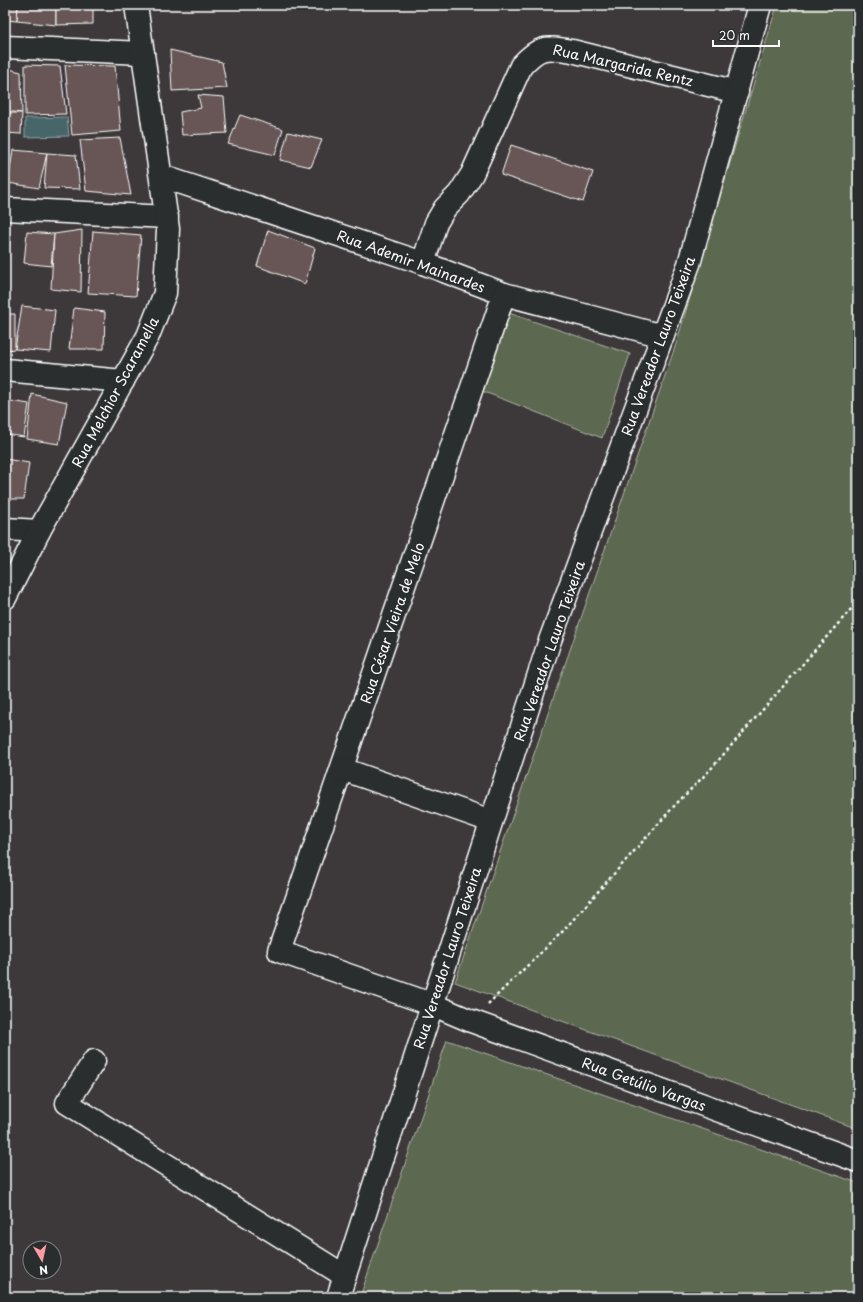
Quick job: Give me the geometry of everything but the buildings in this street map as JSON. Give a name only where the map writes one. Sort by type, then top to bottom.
[{"type":"street","name":"Rua Melchior Scaramella","points":[[5,598],[39,531],[148,336],[165,293],[168,263],[167,217],[136,5]]},
{"type":"street","name":"Rua Vereador Lauro Teixeira","points":[[338,1297],[346,1276],[431,1004],[549,643],[689,264],[760,5]]},
{"type":"street","points":[[5,47],[143,54]]},
{"type":"street","name":"Rua Margarida Rentz","points":[[423,263],[436,223],[445,208],[459,194],[472,174],[521,66],[532,54],[547,48],[572,51],[737,92]]},
{"type":"street","name":"Rua Ademir Mainardes","points":[[161,176],[423,263],[504,294],[663,336]]},
{"type":"street","points":[[5,209],[167,217]]},
{"type":"street","name":"Rua César Vieira de Melo","points":[[280,951],[504,294]]},
{"type":"street","points":[[5,370],[123,381]]},
{"type":"street","points":[[5,530],[39,531]]},
{"type":"street","points":[[342,769],[491,821]]},
{"type":"street","name":"Rua Getúlio Vargas","points":[[280,951],[431,1004],[471,1021],[858,1161]]},
{"type":"street","points":[[94,1061],[67,1103],[346,1276]]},
{"type":"path","points":[[471,1021],[563,932],[676,804],[714,765],[858,601]]},
{"type":"green space","points":[[777,5],[858,5],[858,1129],[455,982],[677,341]]},
{"type":"green space","points":[[506,312],[630,354],[602,438],[482,391]]},
{"type":"green space","points":[[447,1040],[858,1183],[858,1297],[360,1297]]},
{"type":"water","points":[[67,117],[69,136],[25,137],[25,118]]}]
